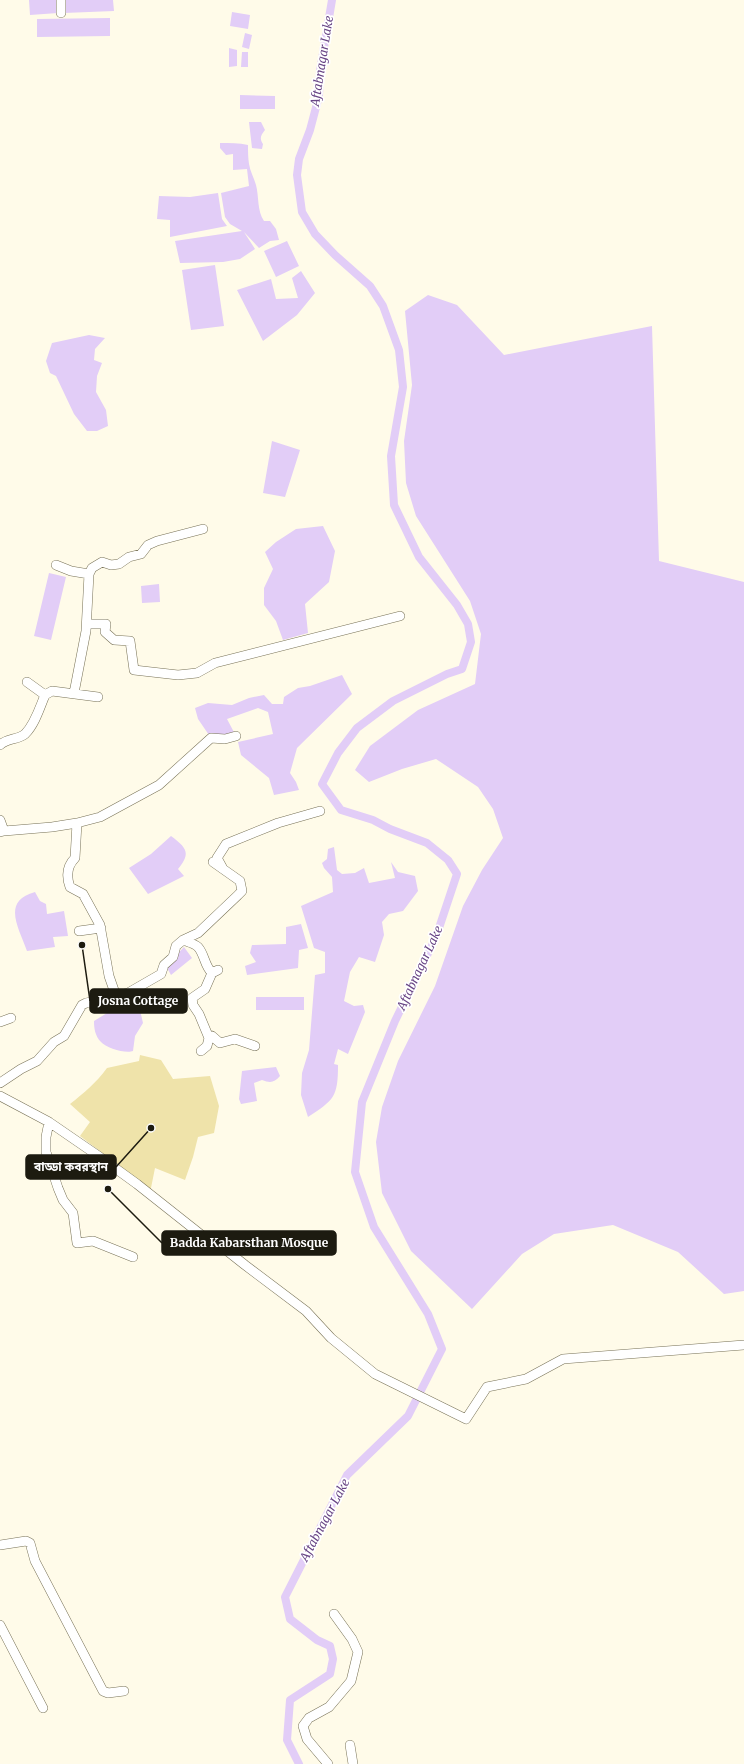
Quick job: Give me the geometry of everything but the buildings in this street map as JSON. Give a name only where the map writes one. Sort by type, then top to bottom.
[{"type":"street","points":[[61,0],[61,13]]},
{"type":"street","points":[[74,693],[87,624],[89,574],[99,562],[119,564],[129,556],[141,554],[148,545],[157,541],[203,529]]},
{"type":"street","points":[[56,565],[71,571],[89,574]]},
{"type":"street","points":[[87,624],[106,624],[105,632],[114,640],[130,641],[134,670],[178,675],[197,673],[215,663],[400,616]]},
{"type":"street","points":[[27,682],[45,695]]},
{"type":"street","points":[[0,745],[4,741],[24,734],[33,722],[45,695],[52,691],[98,697]]},
{"type":"street","points":[[0,820],[2,832],[52,827],[100,817],[159,785],[211,738],[225,739],[236,736]]},
{"type":"street","points":[[222,869],[217,858],[226,844],[278,822],[320,812]]},
{"type":"street","points":[[77,823],[75,858],[70,863],[67,879],[70,887],[83,894],[101,928],[109,976],[116,996]]},
{"type":"street","points":[[0,1083],[21,1068],[37,1061],[54,1042],[64,1036],[82,1005],[86,1002],[128,993],[161,974],[164,965],[173,957],[176,946],[183,940],[198,933],[242,891],[240,881],[213,862]]},
{"type":"street","points":[[79,931],[101,928]]},
{"type":"street","points":[[183,940],[198,946],[203,956],[206,968],[215,971],[206,989],[192,998],[193,1005],[199,1014],[209,1038],[207,1046],[201,1051]]},
{"type":"street","points":[[0,1022],[11,1018]]},
{"type":"street","points":[[209,1038],[212,1036],[220,1043],[235,1040],[256,1046]]},
{"type":"street","points":[[0,1096],[49,1122],[137,1184],[209,1241],[221,1246],[245,1266],[306,1311],[331,1338],[375,1374],[466,1419],[487,1387],[526,1379],[563,1359],[744,1345]]},
{"type":"street","points":[[49,1122],[46,1137],[46,1152],[63,1200],[73,1213],[77,1243],[93,1241],[133,1256]]},
{"type":"street","points":[[0,1545],[26,1541],[30,1543],[35,1561],[102,1691],[108,1693],[124,1691]]},
{"type":"street","points":[[328,1764],[307,1739],[303,1726],[309,1718],[329,1707],[351,1681],[358,1652],[352,1639],[334,1614]]},
{"type":"street","points":[[0,1625],[43,1708]]},
{"type":"street","points":[[350,1745],[353,1764]]},
{"type":"shaded area","points":[[29,0],[57,0],[58,13],[30,15]]},
{"type":"shaded area","points":[[64,0],[113,0],[114,11],[64,13]]},
{"type":"shaded area","points":[[232,12],[250,15],[248,29],[230,26]]},
{"type":"shaded area","points":[[110,18],[110,36],[37,37],[37,19]]},
{"type":"shaded area","points":[[245,33],[252,35],[249,49],[242,47]]},
{"type":"shaded area","points":[[229,48],[237,50],[237,66],[229,67]]},
{"type":"shaded area","points":[[242,52],[248,52],[248,67],[241,67]]},
{"type":"shaded area","points":[[240,95],[275,96],[275,109],[240,109]]},
{"type":"shaded area","points":[[249,122],[261,122],[265,130],[261,137],[263,144],[262,149],[252,148]]},
{"type":"shaded area","points":[[220,143],[238,143],[248,145],[249,164],[257,189],[260,213],[264,221],[270,221],[276,229],[279,240],[270,241],[259,248],[244,232],[255,249],[240,259],[223,262],[180,263],[175,241],[242,231],[230,224],[225,217],[221,193],[249,186],[247,169],[233,170],[233,154],[226,155],[220,148]]},
{"type":"shaded area","points":[[218,193],[222,219],[227,226],[170,237],[170,220],[157,219],[159,196],[190,197]]},
{"type":"shaded area","points":[[287,241],[299,266],[276,277],[264,251]]},
{"type":"shaded area","points":[[215,265],[224,326],[191,330],[182,270]]},
{"type":"shaded area","points":[[301,271],[315,293],[297,315],[263,341],[237,290],[271,279],[276,299],[298,298],[292,278]]},
{"type":"shaded area","points":[[428,295],[457,305],[504,355],[652,326],[659,561],[744,582],[744,1291],[724,1294],[678,1252],[613,1225],[554,1234],[522,1254],[472,1309],[411,1251],[382,1193],[376,1142],[382,1107],[398,1061],[435,986],[463,906],[482,870],[503,838],[493,809],[478,787],[436,759],[402,769],[369,782],[355,770],[370,746],[418,710],[475,684],[481,634],[470,601],[416,516],[406,483],[404,441],[412,385],[405,311]]},
{"type":"shaded area","points":[[89,335],[105,338],[95,349],[94,360],[102,363],[97,376],[96,392],[106,410],[108,426],[97,431],[87,431],[74,414],[56,376],[50,373],[46,361],[52,343]]},
{"type":"shaded area","points":[[272,441],[300,450],[285,497],[263,493]]},
{"type":"shaded area","points":[[323,526],[335,551],[329,582],[305,604],[308,633],[283,640],[276,621],[264,605],[264,588],[273,569],[265,552],[276,542],[296,529]]},
{"type":"shaded area","points":[[49,573],[66,577],[51,640],[34,636]]},
{"type":"shaded area","points":[[159,584],[160,602],[142,603],[141,586]]},
{"type":"shaded area","points":[[342,675],[352,694],[297,748],[290,773],[299,790],[274,795],[269,778],[241,755],[238,742],[273,734],[268,712],[258,708],[227,719],[236,736],[211,738],[198,719],[195,708],[208,703],[232,705],[249,698],[264,695],[272,704],[283,704],[284,697],[298,688],[310,686]]},
{"type":"shaded area","points":[[171,836],[184,847],[186,855],[185,859],[178,869],[184,876],[148,894],[129,868],[151,854]]},
{"type":"shaded area","points":[[334,847],[337,870],[342,874],[355,873],[364,868],[369,883],[395,878],[391,862],[398,872],[415,876],[418,891],[403,911],[389,914],[382,922],[384,935],[375,962],[359,957],[350,972],[344,1001],[354,1006],[363,1005],[365,1012],[348,1054],[338,1049],[334,1064],[338,1065],[338,1076],[333,1097],[324,1106],[308,1117],[301,1095],[302,1073],[309,1050],[315,975],[325,973],[325,952],[314,948],[301,906],[333,892],[332,877],[324,868],[322,863],[327,859],[328,849]]},
{"type":"shaded area","points":[[35,892],[40,901],[46,904],[47,914],[64,911],[68,936],[53,937],[55,947],[27,951],[17,925],[15,909],[18,902],[25,896]]},
{"type":"shaded area","points":[[301,924],[308,948],[299,950],[298,968],[247,975],[245,966],[256,962],[250,953],[252,945],[286,944],[286,927]]},
{"type":"shaded area","points":[[184,947],[192,958],[171,975],[166,966]]},
{"type":"shaded area","points":[[256,997],[304,997],[304,1010],[256,1010]]},
{"type":"shaded area","points":[[123,1000],[127,1008],[140,1010],[143,1023],[135,1036],[133,1051],[130,1052],[116,1050],[101,1042],[97,1037],[94,1026],[94,1021],[107,1013],[104,1001]]},
{"type":"shaded area","points":[[140,1055],[161,1060],[173,1079],[210,1076],[219,1106],[214,1133],[198,1137],[185,1180],[155,1168],[150,1193],[130,1174],[80,1136],[90,1122],[70,1104],[90,1088],[107,1068],[139,1061]]},
{"type":"shaded area","points":[[276,1067],[280,1076],[276,1080],[270,1082],[262,1080],[254,1083],[257,1101],[241,1104],[239,1099],[242,1071]]},
{"type":"waterway","name":"Aftabnagar Lake","points":[[299,1764],[287,1740],[290,1700],[330,1674],[333,1659],[330,1646],[317,1640],[290,1619],[285,1597],[347,1475],[408,1416],[442,1349],[428,1314],[374,1227],[355,1172],[362,1102],[395,1021],[436,937],[457,874],[448,860],[427,843],[390,829],[373,820],[341,810],[322,784],[338,753],[357,728],[393,701],[447,674],[462,669],[471,642],[468,624],[457,605],[419,557],[394,505],[391,456],[403,387],[399,350],[383,306],[370,286],[335,255],[315,234],[302,212],[297,175],[299,159],[310,130],[319,96],[320,71],[332,0]]},
{"type":"place","name":"Josna Cottage","points":[[82,945]]},
{"type":"place","name":"বাড্ডা কবরস্থান","points":[[151,1128]]},
{"type":"place","name":"Badda Kabarsthan Mosque","points":[[108,1189]]}]
